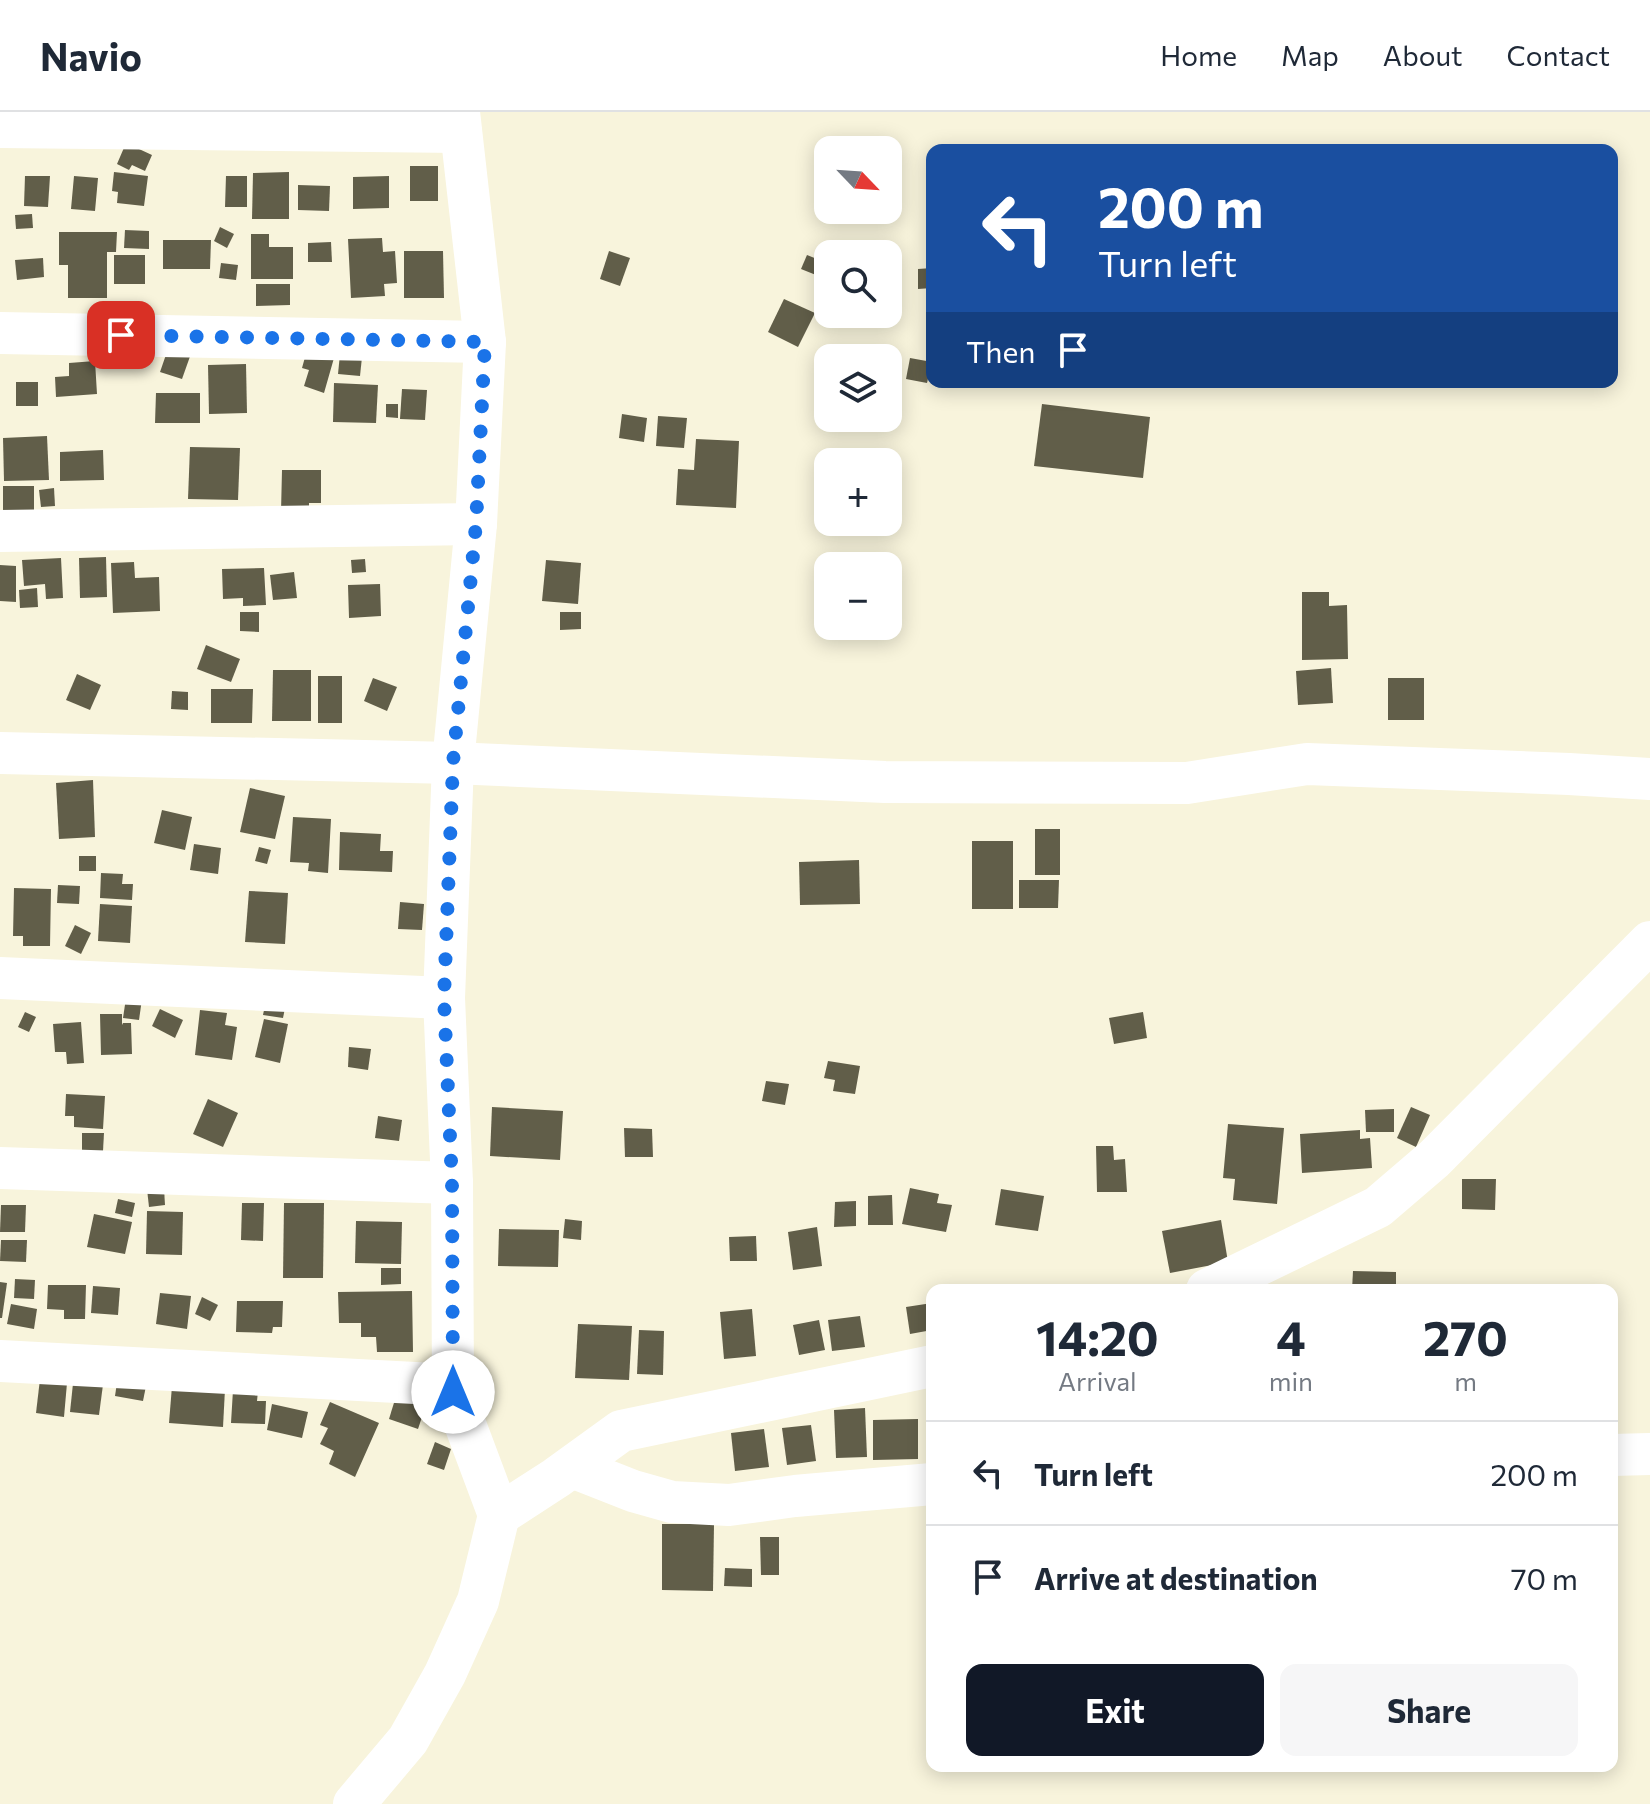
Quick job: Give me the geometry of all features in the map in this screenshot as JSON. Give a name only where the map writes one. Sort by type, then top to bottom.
[{"type":"street","points":[[0,127],[460,122],[485,342],[476,524],[453,763],[444,998],[452,1183],[453,1392],[499,1515],[478,1601],[445,1674],[408,1740],[354,1804]]},
{"type":"street","points":[[0,333],[485,342]]},
{"type":"street","points":[[0,531],[476,524]]},
{"type":"street","points":[[0,753],[453,763],[885,782],[1187,783],[1307,764],[1650,779]]},
{"type":"street","points":[[1219,1284],[1378,1207],[1434,1159],[1650,942]]},
{"type":"street","points":[[0,978],[444,998]]},
{"type":"street","points":[[0,1168],[452,1183]]},
{"type":"street","points":[[0,1361],[453,1385]]},
{"type":"street","points":[[499,1515],[621,1431],[926,1367]]},
{"type":"street","points":[[1618,1455],[1650,1454]]},
{"type":"street","points":[[572,1467],[633,1491],[672,1502],[729,1505],[926,1485]]},
{"type":"building","points":[[126,143],[152,155],[145,171],[132,165],[129,170],[117,164]]},
{"type":"building","points":[[410,166],[438,166],[438,201],[410,201]]},
{"type":"building","points":[[114,172],[148,176],[144,206],[117,203],[118,192],[112,191]]},
{"type":"building","points":[[289,172],[289,219],[252,219],[253,173]]},
{"type":"building","points":[[25,176],[50,176],[48,207],[24,206]]},
{"type":"building","points":[[74,176],[98,178],[95,211],[71,209]]},
{"type":"building","points":[[226,176],[247,176],[247,207],[225,207]]},
{"type":"building","points":[[389,176],[389,208],[353,209],[353,177]]},
{"type":"building","points":[[298,185],[330,186],[329,211],[298,210]]},
{"type":"building","points":[[32,214],[33,228],[16,229],[15,215]]},
{"type":"building","points":[[220,227],[234,234],[227,248],[214,241]]},
{"type":"building","points":[[125,230],[149,231],[149,249],[124,248]]},
{"type":"building","points":[[59,232],[117,232],[116,252],[107,252],[107,298],[68,298],[68,265],[59,265]]},
{"type":"building","points":[[251,234],[269,234],[269,247],[293,247],[293,279],[251,279]]},
{"type":"building","points":[[382,238],[383,252],[395,251],[397,283],[384,284],[385,296],[351,298],[348,239]]},
{"type":"building","points":[[163,240],[211,240],[210,269],[163,269]]},
{"type":"building","points":[[331,242],[332,262],[308,262],[308,243]]},
{"type":"building","points":[[404,251],[443,251],[444,298],[404,298]]},
{"type":"building","points":[[609,251],[630,258],[620,286],[600,279]]},
{"type":"building","points":[[114,255],[145,255],[145,284],[114,284]]},
{"type":"building","points":[[807,255],[814,258],[814,274],[801,269]]},
{"type":"building","points":[[43,258],[44,277],[17,280],[15,260]]},
{"type":"building","points":[[221,263],[238,265],[236,280],[219,278]]},
{"type":"building","points":[[926,268],[926,288],[918,289],[918,269]]},
{"type":"building","points":[[256,284],[290,284],[290,305],[256,306]]},
{"type":"building","points":[[784,299],[814,313],[798,347],[768,332]]},
{"type":"building","points":[[171,340],[193,348],[182,379],[160,372]]},
{"type":"building","points":[[307,350],[334,358],[324,393],[304,386],[309,370],[302,368]]},
{"type":"building","points":[[340,354],[362,357],[360,376],[338,374]]},
{"type":"building","points":[[910,358],[926,361],[926,383],[906,379]]},
{"type":"building","points":[[95,361],[97,394],[56,397],[55,377],[69,376],[69,363]]},
{"type":"building","points":[[246,364],[247,413],[209,414],[208,365]]},
{"type":"building","points":[[16,382],[38,382],[38,406],[16,406]]},
{"type":"building","points":[[334,383],[378,385],[376,423],[333,422]]},
{"type":"building","points":[[402,389],[427,390],[425,420],[400,419]]},
{"type":"building","points":[[156,393],[200,393],[200,423],[155,423]]},
{"type":"building","points":[[386,404],[398,404],[398,418],[386,417]]},
{"type":"building","points":[[1042,404],[1150,417],[1143,478],[1034,466]]},
{"type":"building","points":[[622,414],[647,418],[644,442],[619,438]]},
{"type":"building","points":[[658,416],[687,418],[684,448],[656,446]]},
{"type":"building","points":[[47,436],[49,480],[4,481],[3,438]]},
{"type":"building","points":[[696,439],[739,441],[736,508],[676,505],[678,469],[694,470]]},
{"type":"building","points":[[190,447],[240,448],[238,500],[188,499]]},
{"type":"building","points":[[103,450],[104,480],[60,481],[60,452]]},
{"type":"building","points":[[282,470],[321,470],[321,503],[309,503],[309,513],[281,512]]},
{"type":"building","points":[[3,486],[34,486],[34,512],[3,512]]},
{"type":"building","points":[[54,488],[55,506],[41,507],[39,490]]},
{"type":"building","points":[[106,557],[107,597],[80,598],[79,558]]},
{"type":"building","points":[[61,558],[63,598],[46,599],[45,584],[24,586],[22,560]]},
{"type":"building","points":[[365,559],[366,572],[352,573],[351,560]]},
{"type":"building","points":[[546,560],[581,563],[578,604],[542,601]]},
{"type":"building","points":[[134,562],[135,578],[159,577],[160,611],[113,613],[111,563]]},
{"type":"building","points":[[0,565],[16,566],[16,602],[0,601]]},
{"type":"building","points":[[264,568],[266,605],[243,606],[243,598],[223,599],[222,569]]},
{"type":"building","points":[[294,572],[297,598],[273,600],[270,575]]},
{"type":"building","points":[[380,584],[381,616],[349,618],[348,585]]},
{"type":"building","points":[[37,588],[38,607],[20,608],[19,590]]},
{"type":"building","points":[[1302,592],[1329,592],[1329,606],[1347,605],[1348,659],[1302,660]]},
{"type":"building","points":[[240,612],[259,612],[259,632],[240,631]]},
{"type":"building","points":[[560,612],[581,612],[581,629],[560,630]]},
{"type":"building","points":[[206,645],[240,659],[231,682],[197,669]]},
{"type":"building","points":[[1331,668],[1333,703],[1298,705],[1296,671]]},
{"type":"building","points":[[273,670],[311,670],[311,721],[272,721]]},
{"type":"building","points":[[77,674],[101,685],[90,710],[66,700]]},
{"type":"building","points":[[318,676],[342,676],[342,723],[318,723]]},
{"type":"building","points":[[373,678],[397,687],[387,711],[364,701]]},
{"type":"building","points":[[1388,678],[1424,678],[1424,720],[1388,720]]},
{"type":"building","points":[[211,689],[253,689],[252,723],[211,723]]},
{"type":"building","points":[[172,691],[188,692],[188,710],[171,709]]},
{"type":"building","points":[[93,780],[95,837],[59,839],[56,783]]},
{"type":"building","points":[[250,788],[285,796],[275,839],[240,832]]},
{"type":"building","points":[[162,810],[192,817],[185,850],[154,843]]},
{"type":"building","points":[[293,817],[331,819],[328,873],[308,871],[309,863],[290,862]]},
{"type":"building","points":[[1035,829],[1060,829],[1060,875],[1035,875]]},
{"type":"building","points":[[340,832],[381,834],[380,851],[393,851],[392,872],[339,870]]},
{"type":"building","points":[[972,841],[1013,841],[1013,909],[972,909]]},
{"type":"building","points":[[194,844],[221,848],[218,874],[190,870]]},
{"type":"building","points":[[259,847],[271,850],[267,864],[255,861]]},
{"type":"building","points":[[79,856],[96,856],[96,871],[79,871]]},
{"type":"building","points":[[859,860],[860,904],[800,905],[799,862]]},
{"type":"building","points":[[101,873],[123,874],[122,884],[133,884],[132,900],[100,898]]},
{"type":"building","points":[[1019,880],[1059,880],[1058,908],[1019,908]]},
{"type":"building","points":[[58,885],[80,886],[79,904],[57,903]]},
{"type":"building","points":[[14,888],[51,889],[50,946],[23,946],[23,936],[13,936]]},
{"type":"building","points":[[249,891],[288,893],[285,944],[245,942]]},
{"type":"building","points":[[400,902],[424,904],[422,930],[398,929]]},
{"type":"building","points":[[100,904],[132,906],[130,943],[98,941]]},
{"type":"building","points":[[75,925],[91,933],[81,954],[65,946]]},
{"type":"building","points":[[126,998],[142,999],[139,1020],[123,1018]]},
{"type":"building","points":[[266,1000],[286,1003],[283,1018],[263,1015]]},
{"type":"building","points":[[160,1009],[183,1020],[175,1038],[152,1026]]},
{"type":"building","points":[[200,1010],[227,1013],[225,1025],[237,1027],[232,1060],[195,1055]]},
{"type":"building","points":[[25,1012],[36,1017],[29,1032],[18,1027]]},
{"type":"building","points":[[1143,1012],[1147,1038],[1114,1044],[1109,1018]]},
{"type":"building","points":[[100,1014],[122,1014],[122,1025],[131,1023],[132,1054],[101,1055]]},
{"type":"building","points":[[264,1019],[288,1024],[280,1063],[255,1057]]},
{"type":"building","points":[[81,1022],[84,1063],[67,1064],[66,1052],[55,1052],[53,1024]]},
{"type":"building","points":[[349,1047],[371,1049],[368,1070],[348,1067]]},
{"type":"building","points":[[828,1061],[860,1066],[855,1094],[833,1091],[835,1080],[824,1078]]},
{"type":"building","points":[[766,1081],[789,1084],[785,1105],[762,1101]]},
{"type":"building","points":[[66,1094],[105,1096],[103,1129],[74,1127],[74,1116],[65,1116]]},
{"type":"building","points":[[208,1099],[238,1113],[223,1147],[193,1134]]},
{"type":"building","points":[[492,1107],[563,1111],[560,1160],[490,1156]]},
{"type":"building","points":[[1411,1107],[1430,1115],[1416,1147],[1397,1138]]},
{"type":"building","points":[[1394,1109],[1394,1132],[1366,1132],[1365,1110]]},
{"type":"building","points":[[378,1116],[402,1120],[399,1141],[375,1138]]},
{"type":"building","points":[[1228,1124],[1284,1128],[1277,1204],[1233,1200],[1235,1179],[1223,1178]]},
{"type":"building","points":[[624,1128],[652,1129],[653,1157],[625,1157]]},
{"type":"building","points":[[1360,1130],[1360,1139],[1370,1138],[1372,1168],[1302,1173],[1300,1134]]},
{"type":"building","points":[[82,1133],[104,1133],[103,1151],[82,1151]]},
{"type":"building","points":[[1096,1146],[1113,1146],[1114,1160],[1125,1159],[1127,1192],[1097,1192]]},
{"type":"building","points":[[1462,1179],[1496,1179],[1495,1210],[1462,1209]]},
{"type":"building","points":[[164,1188],[165,1205],[149,1207],[147,1189]]},
{"type":"building","points":[[910,1188],[939,1194],[937,1203],[952,1205],[946,1232],[902,1224]]},
{"type":"building","points":[[1001,1189],[1044,1196],[1038,1231],[995,1225]]},
{"type":"building","points":[[892,1195],[893,1225],[868,1225],[868,1196]]},
{"type":"building","points":[[118,1199],[135,1203],[132,1217],[115,1213]]},
{"type":"building","points":[[856,1201],[856,1226],[834,1227],[835,1202]]},
{"type":"building","points":[[242,1203],[264,1203],[263,1241],[241,1240]]},
{"type":"building","points":[[284,1203],[324,1203],[323,1278],[283,1278]]},
{"type":"building","points":[[1,1205],[26,1205],[25,1232],[0,1232]]},
{"type":"building","points":[[147,1211],[183,1212],[182,1255],[146,1254]]},
{"type":"building","points":[[94,1214],[132,1222],[125,1254],[87,1247]]},
{"type":"building","points":[[565,1219],[582,1221],[581,1240],[563,1238]]},
{"type":"building","points":[[1221,1220],[1228,1262],[1170,1273],[1162,1231]]},
{"type":"building","points":[[356,1221],[402,1222],[401,1264],[355,1263]]},
{"type":"building","points":[[817,1227],[822,1266],[793,1270],[788,1232]]},
{"type":"building","points":[[499,1229],[559,1230],[558,1267],[498,1266]]},
{"type":"building","points":[[756,1236],[757,1261],[730,1261],[729,1237]]},
{"type":"building","points":[[1,1240],[27,1240],[26,1262],[0,1261]]},
{"type":"building","points":[[381,1268],[401,1268],[401,1284],[381,1285]]},
{"type":"building","points":[[1353,1271],[1396,1272],[1396,1284],[1352,1284]]},
{"type":"building","points":[[15,1279],[35,1280],[34,1299],[14,1298]]},
{"type":"building","points":[[0,1282],[7,1283],[2,1318],[0,1318]]},
{"type":"building","points":[[48,1285],[86,1285],[85,1319],[64,1319],[64,1310],[47,1309]]},
{"type":"building","points":[[93,1286],[120,1288],[118,1315],[91,1313]]},
{"type":"building","points":[[412,1291],[413,1352],[377,1352],[376,1337],[361,1337],[361,1323],[339,1323],[338,1292]]},
{"type":"building","points":[[160,1293],[191,1296],[187,1329],[156,1324]]},
{"type":"building","points":[[202,1297],[218,1305],[210,1321],[195,1314]]},
{"type":"building","points":[[237,1301],[283,1301],[282,1327],[273,1327],[272,1333],[236,1332]]},
{"type":"building","points":[[11,1304],[37,1309],[34,1329],[7,1324]]},
{"type":"building","points":[[926,1304],[926,1331],[910,1334],[906,1307]]},
{"type":"building","points":[[752,1309],[756,1356],[724,1359],[720,1312]]},
{"type":"building","points":[[860,1316],[865,1347],[832,1351],[828,1320]]},
{"type":"building","points":[[819,1320],[825,1350],[799,1355],[793,1325]]},
{"type":"building","points":[[578,1324],[632,1326],[629,1380],[575,1378]]},
{"type":"building","points":[[639,1330],[664,1331],[663,1375],[637,1374]]},
{"type":"building","points":[[74,1374],[104,1377],[99,1415],[70,1412]]},
{"type":"building","points":[[118,1376],[147,1381],[143,1401],[115,1396]]},
{"type":"building","points":[[40,1379],[67,1383],[64,1417],[36,1413]]},
{"type":"building","points":[[172,1386],[225,1389],[223,1427],[169,1423]]},
{"type":"building","points":[[233,1390],[258,1391],[257,1401],[266,1401],[265,1424],[231,1423]]},
{"type":"building","points":[[397,1393],[427,1402],[418,1429],[389,1419]]},
{"type":"building","points":[[330,1402],[379,1423],[355,1477],[329,1464],[334,1451],[320,1444],[328,1428],[320,1425]]},
{"type":"building","points":[[272,1404],[308,1412],[302,1438],[267,1430]]},
{"type":"building","points":[[865,1408],[867,1457],[836,1458],[834,1410]]},
{"type":"building","points":[[918,1419],[918,1459],[873,1460],[873,1420]]},
{"type":"building","points":[[811,1425],[816,1461],[787,1465],[782,1428]]},
{"type":"building","points":[[764,1429],[769,1467],[735,1471],[731,1433]]},
{"type":"building","points":[[435,1442],[451,1449],[444,1470],[427,1464]]},
{"type":"building","points":[[662,1524],[714,1524],[713,1591],[662,1590]]},
{"type":"building","points":[[760,1537],[779,1537],[779,1575],[761,1575]]},
{"type":"building","points":[[725,1568],[752,1569],[752,1587],[724,1586]]},
{"type":"route","points":[[121,335],[485,342],[476,524],[453,763],[444,998],[452,1183],[453,1392]]}]
